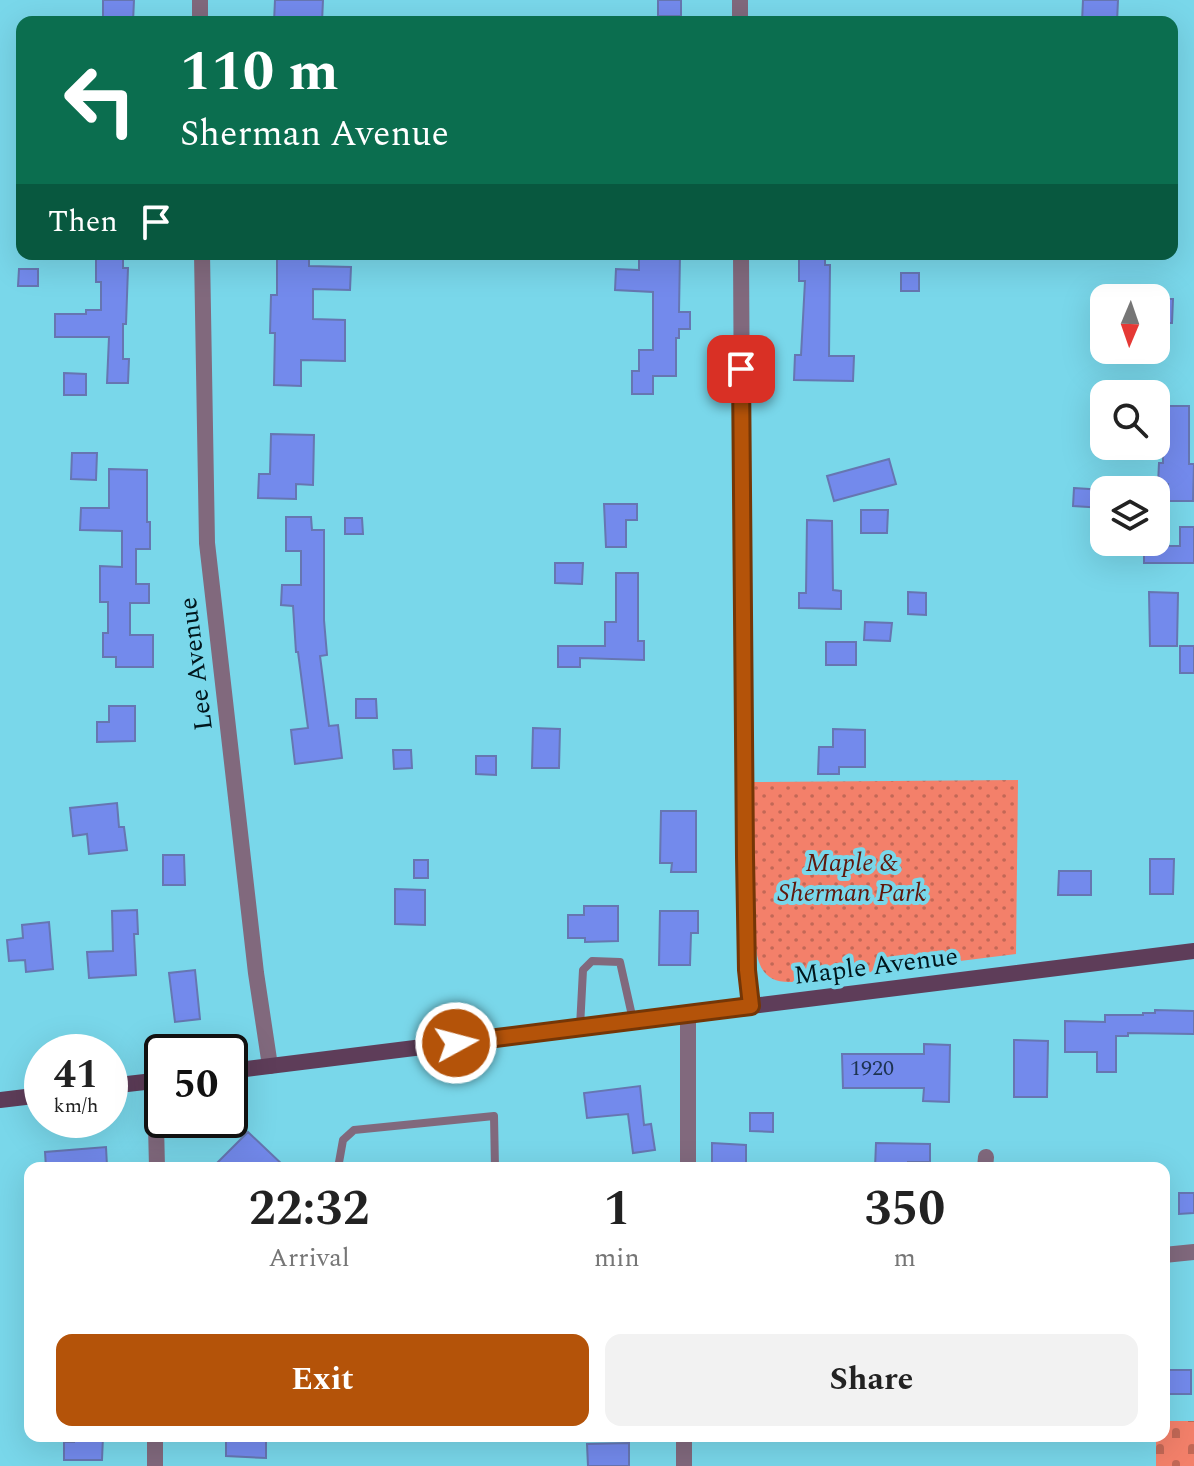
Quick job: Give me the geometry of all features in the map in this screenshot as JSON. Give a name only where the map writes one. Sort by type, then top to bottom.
[{"type":"main road","name":"Maple Avenue","points":[[248,1069],[1194,951]]},
{"type":"main road","points":[[0,1100],[24,1097]]},
{"type":"street","name":"Lee Avenue","points":[[202,260],[207,543],[256,973],[270,1066]]},
{"type":"street","points":[[741,260],[744,803],[747,970],[751,1006]]},
{"type":"street","points":[[688,1014],[688,1162]]},
{"type":"street","points":[[157,1162],[158,1138]]},
{"type":"street","points":[[1170,1254],[1194,1252]]},
{"type":"street","points":[[155,1442],[155,1466]]},
{"type":"street","points":[[684,1442],[684,1466]]},
{"type":"lane","points":[[580,1028],[583,970],[592,961],[620,962],[633,1021]]},
{"type":"lane","points":[[339,1162],[343,1140],[354,1130],[494,1116],[495,1162]]},
{"type":"green space","name":"Maple & Sherman Park","points":[[1018,780],[1016,954],[792,982],[771,978],[762,969],[756,949],[753,782]]},
{"type":"green space","points":[[1170,1421],[1194,1421],[1194,1466],[1156,1466],[1156,1442],[1170,1442]]},
{"type":"building","points":[[103,0],[134,0],[133,16],[103,16]]},
{"type":"building","points":[[275,0],[323,0],[322,16],[274,16]]},
{"type":"building","points":[[658,0],[681,0],[681,16],[658,16]]},
{"type":"building","points":[[1083,0],[1118,0],[1117,16],[1082,16]]},
{"type":"building","points":[[96,260],[123,260],[123,268],[128,268],[123,359],[129,359],[128,383],[107,383],[109,337],[55,337],[55,314],[86,314],[86,310],[101,310],[101,282],[96,282]]},
{"type":"building","points":[[277,260],[309,260],[309,266],[351,267],[350,290],[313,289],[313,319],[345,320],[345,361],[301,360],[301,386],[274,385],[275,333],[270,333],[271,295],[277,295]]},
{"type":"building","points":[[639,260],[680,260],[679,312],[690,312],[690,329],[679,329],[679,338],[676,338],[676,376],[653,376],[653,394],[632,394],[632,371],[639,371],[639,350],[653,350],[653,292],[615,290],[616,269],[639,270]]},
{"type":"building","points":[[799,260],[825,260],[825,265],[830,265],[829,356],[854,356],[853,381],[794,380],[795,355],[801,355],[805,281],[799,281]]},
{"type":"building","points":[[19,269],[38,269],[38,286],[18,286]]},
{"type":"building","points":[[901,273],[919,273],[919,291],[901,291]]},
{"type":"building","points":[[1170,299],[1173,299],[1170,323]]},
{"type":"building","points":[[64,373],[86,374],[86,395],[64,395]]},
{"type":"building","points":[[1170,406],[1189,406],[1189,464],[1194,464],[1193,501],[1170,501],[1170,476],[1158,476],[1159,463],[1163,460],[1170,460]]},
{"type":"building","points":[[271,434],[314,435],[313,485],[296,484],[296,499],[258,498],[259,474],[270,474]]},
{"type":"building","points":[[72,453],[97,453],[96,480],[71,479]]},
{"type":"building","points":[[889,459],[896,484],[834,501],[827,476]]},
{"type":"building","points":[[109,469],[147,470],[150,549],[136,549],[136,584],[149,584],[149,603],[130,603],[130,635],[153,635],[153,667],[116,667],[116,657],[103,657],[103,633],[108,633],[108,602],[100,602],[100,566],[122,567],[122,531],[80,530],[81,508],[109,508]]},
{"type":"building","points":[[1074,488],[1090,489],[1090,507],[1073,506]]},
{"type":"building","points":[[604,504],[637,504],[637,520],[626,520],[626,547],[606,547]]},
{"type":"building","points":[[861,510],[888,510],[887,533],[861,533]]},
{"type":"building","points":[[286,517],[311,517],[312,530],[324,530],[327,655],[320,656],[329,726],[338,725],[342,758],[295,764],[291,730],[308,728],[296,652],[293,606],[281,605],[282,585],[301,585],[301,551],[286,551]]},
{"type":"building","points":[[345,518],[362,518],[363,534],[345,534]]},
{"type":"building","points":[[807,520],[832,521],[833,590],[841,591],[841,609],[799,608],[799,593],[806,593]]},
{"type":"building","points":[[1180,527],[1194,527],[1194,563],[1144,563],[1144,556],[1170,556],[1170,546],[1180,546]]},
{"type":"building","points":[[555,563],[583,563],[582,584],[555,583]]},
{"type":"building","points":[[616,573],[638,573],[638,641],[644,641],[644,660],[580,658],[580,667],[558,667],[558,646],[605,646],[605,622],[616,622]]},
{"type":"building","points":[[908,592],[926,593],[926,615],[908,614]]},
{"type":"building","points":[[1149,592],[1178,593],[1177,646],[1150,646]]},
{"type":"building","points":[[865,622],[892,623],[890,641],[864,640]]},
{"type":"building","points":[[826,642],[856,642],[856,665],[826,665]]},
{"type":"building","points":[[1180,646],[1194,646],[1194,673],[1180,673]]},
{"type":"building","points":[[356,699],[376,699],[377,718],[356,718]]},
{"type":"building","points":[[109,706],[135,706],[135,741],[97,742],[97,722],[109,722]]},
{"type":"building","points":[[533,728],[560,729],[559,768],[532,768]]},
{"type":"building","points":[[833,729],[865,730],[865,767],[839,767],[839,774],[818,774],[819,747],[833,747]]},
{"type":"building","points":[[393,750],[411,750],[412,768],[394,769]]},
{"type":"building","points":[[476,756],[496,756],[496,775],[476,774]]},
{"type":"building","points":[[117,803],[119,827],[124,827],[127,850],[89,854],[87,834],[73,836],[70,808]]},
{"type":"building","points":[[661,811],[696,811],[696,872],[671,872],[672,863],[660,863]]},
{"type":"building","points":[[163,855],[184,855],[185,885],[163,885]]},
{"type":"building","points":[[1150,859],[1174,859],[1173,894],[1150,894]]},
{"type":"building","points":[[414,860],[428,860],[428,878],[414,878]]},
{"type":"building","points":[[1059,871],[1091,871],[1091,895],[1058,895]]},
{"type":"building","points":[[395,889],[425,890],[425,925],[395,924]]},
{"type":"building","points":[[584,906],[618,906],[618,941],[585,942],[585,938],[568,938],[568,915],[584,915]]},
{"type":"building","points":[[137,910],[138,934],[134,934],[136,975],[89,978],[87,952],[113,951],[112,911]]},
{"type":"building","points":[[660,911],[698,911],[698,933],[691,933],[690,965],[659,965]]},
{"type":"building","points":[[49,922],[53,969],[26,972],[25,960],[9,961],[7,940],[23,938],[22,925]]},
{"type":"building","points":[[195,970],[200,1019],[175,1022],[169,973]]},
{"type":"building","points":[[1155,1010],[1194,1011],[1194,1034],[1128,1033],[1128,1036],[1116,1036],[1116,1072],[1097,1072],[1097,1052],[1065,1052],[1065,1021],[1105,1022],[1105,1015],[1143,1015],[1155,1013]]},
{"type":"building","points":[[1014,1040],[1048,1041],[1047,1097],[1014,1097]]},
{"type":"building","points":[[924,1044],[950,1045],[949,1102],[923,1101],[924,1088],[843,1088],[842,1054],[924,1054]]},
{"type":"building","points":[[640,1086],[644,1125],[651,1124],[655,1150],[633,1153],[628,1114],[587,1118],[584,1093]]},
{"type":"building","points":[[750,1113],[773,1113],[773,1132],[750,1131]]},
{"type":"building","points":[[248,1132],[280,1162],[218,1162],[242,1138],[248,1138]]},
{"type":"building","points":[[712,1143],[746,1145],[746,1162],[712,1162]]},
{"type":"building","points":[[876,1143],[930,1144],[930,1162],[875,1162]]},
{"type":"building","points":[[106,1147],[107,1162],[46,1162],[45,1152]]},
{"type":"building","points":[[1179,1193],[1194,1193],[1194,1213],[1179,1214]]},
{"type":"building","points":[[1170,1370],[1191,1370],[1191,1394],[1170,1394]]},
{"type":"building","points":[[64,1442],[103,1442],[102,1460],[64,1460]]},
{"type":"building","points":[[226,1442],[266,1442],[266,1458],[226,1456]]},
{"type":"building","points":[[629,1443],[629,1466],[588,1466],[587,1444]]},
{"type":"route","points":[[456,1043],[751,1006],[747,970],[745,857],[741,369]]}]
